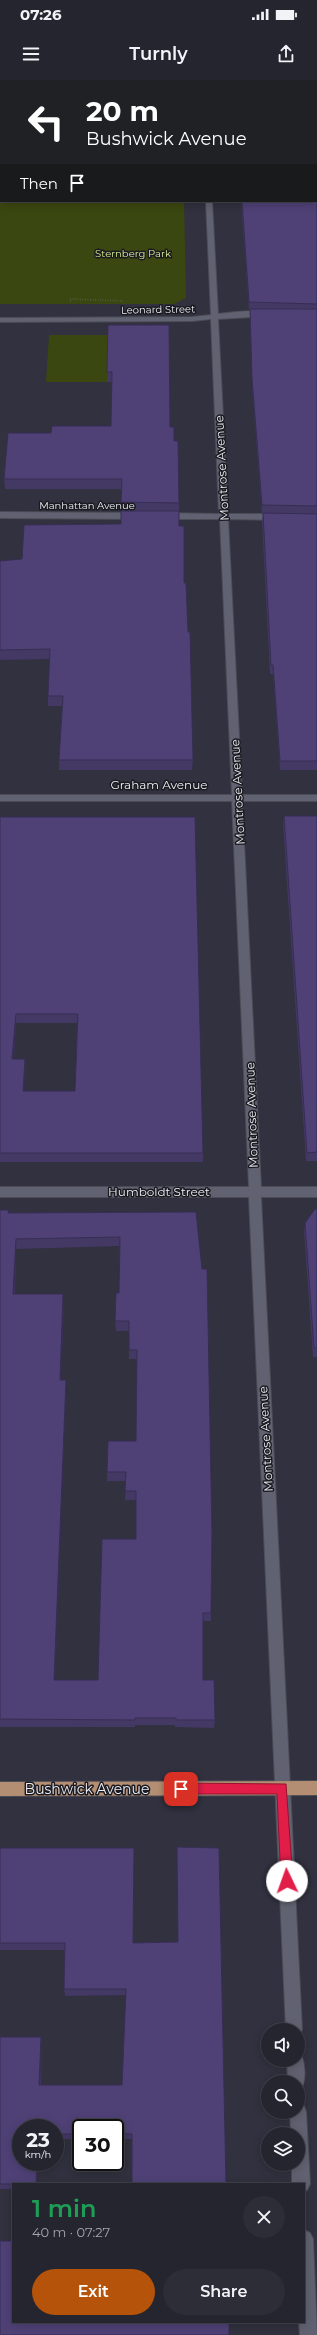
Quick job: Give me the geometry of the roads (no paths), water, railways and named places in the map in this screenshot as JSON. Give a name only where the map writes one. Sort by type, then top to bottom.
[{"type":"main road","name":"Bushwick Avenue","points":[[0,1789],[317,1788]]},
{"type":"street","name":"Montrose Avenue","points":[[209,202],[238,798],[294,2023]]},
{"type":"street","name":"Leonard Street","points":[[0,320],[192,320],[214,316],[272,314]]},
{"type":"street","name":"Manhattan Avenue","points":[[0,515],[285,517]]},
{"type":"street","name":"Graham Avenue","points":[[0,798],[317,798]]},
{"type":"street","name":"Humboldt Street","points":[[0,1192],[317,1192]]},
{"type":"street","points":[[298,2119],[301,2183]]},
{"type":"street","points":[[305,2258],[309,2335]]},
{"type":"park label","name":"Sternberg Park","points":[[133,253]]}]
